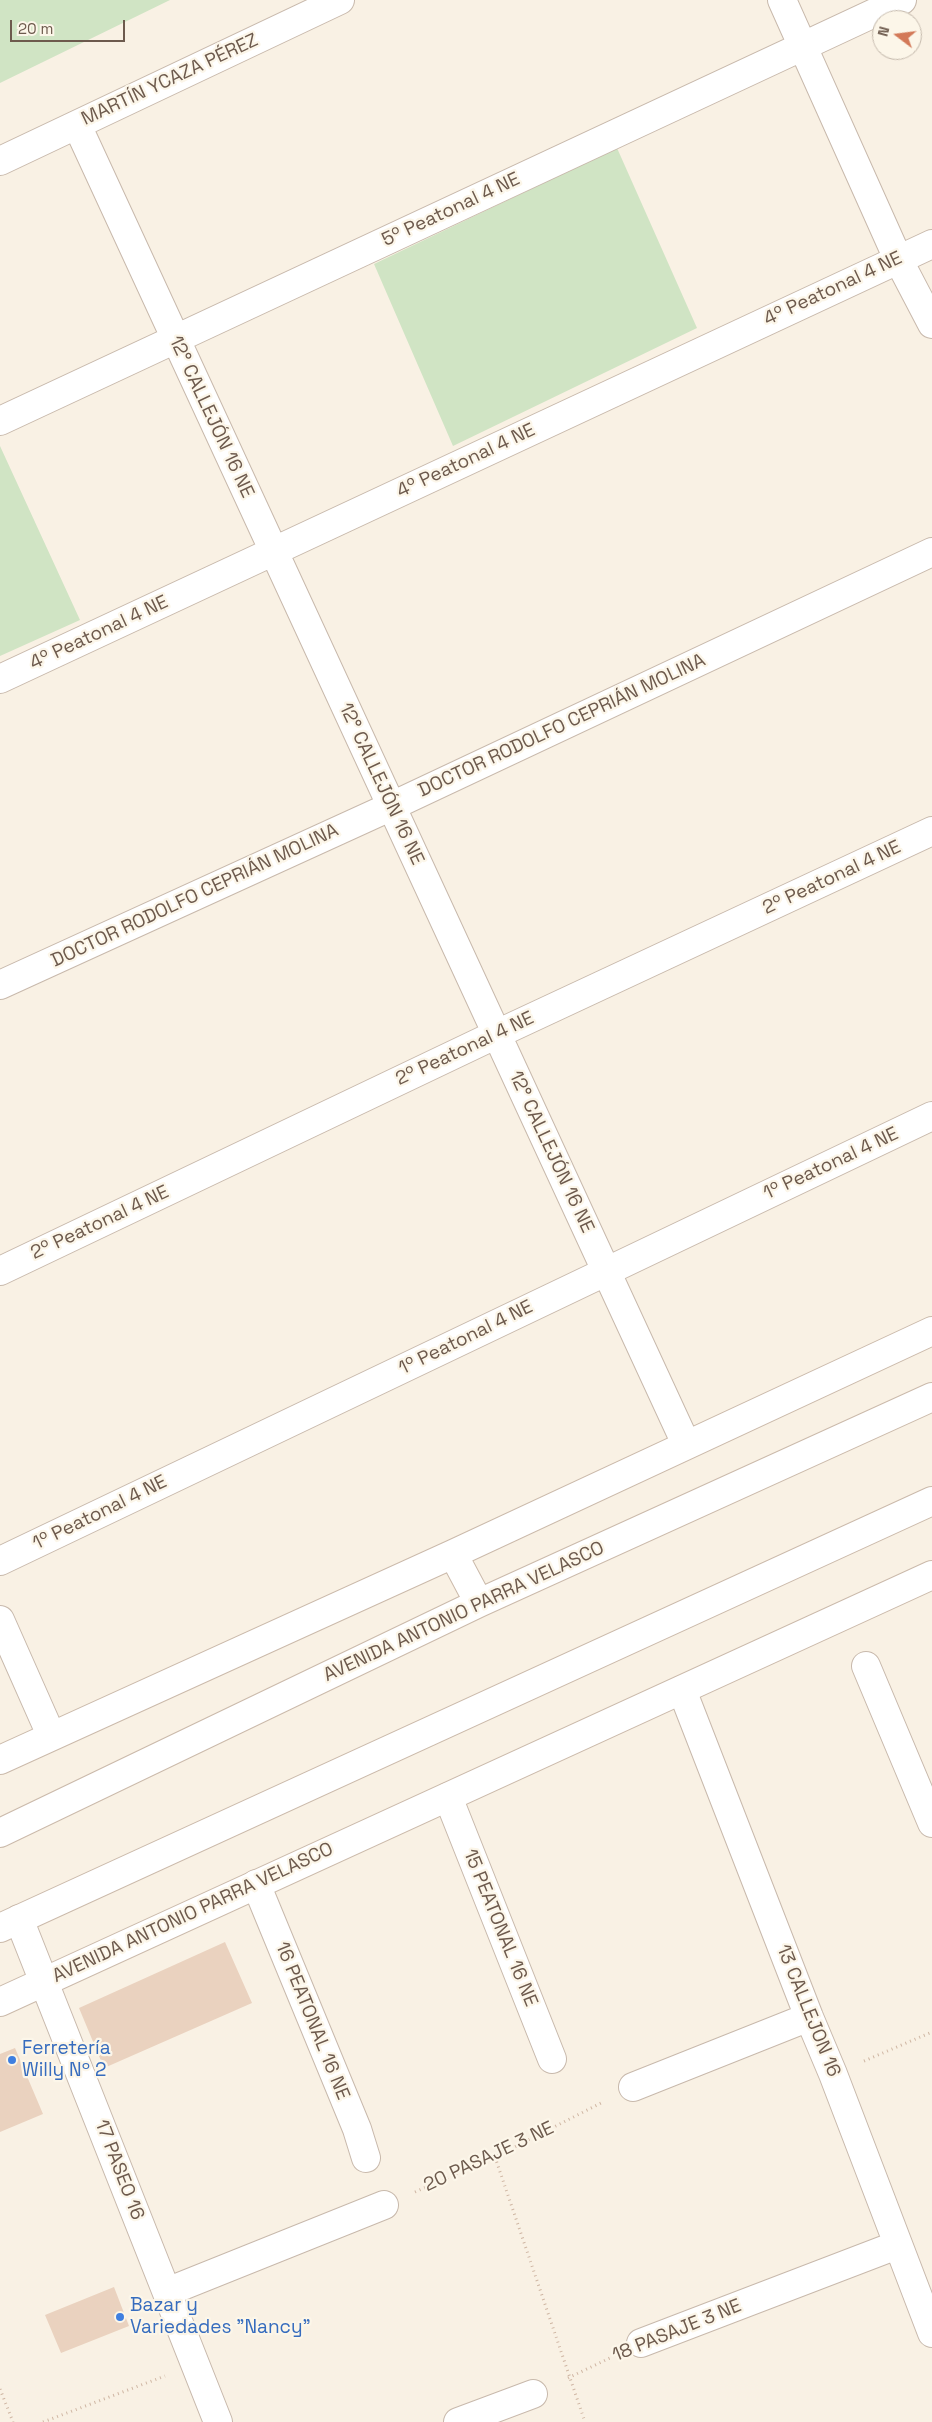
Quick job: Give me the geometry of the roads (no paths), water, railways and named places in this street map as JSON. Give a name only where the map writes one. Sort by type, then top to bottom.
[{"type":"street","name":"MARTÍN YCAZA PÉREZ","points":[[0,161],[340,0]]},
{"type":"street","points":[[782,0],[898,259],[932,324]]},
{"type":"street","name":"5º Peatonal 4 NE","points":[[0,421],[902,0]]},
{"type":"street","name":"12° CALLEJÓN 16 NE","points":[[76,125],[686,1444]]},
{"type":"street","name":"4º Peatonal 4 NE","points":[[0,679],[932,244]]},
{"type":"street","name":"DOCTOR RODOLFO CEPRIÁN MOLINA","points":[[0,985],[392,806],[932,552]]},
{"type":"street","name":"2º Peatonal 4 NE","points":[[0,1271],[497,1034],[932,831]]},
{"type":"street","name":"1º Peatonal 4 NE","points":[[0,1561],[932,1116]]},
{"type":"street","points":[[0,1760],[50,1735],[453,1554],[932,1331]]},
{"type":"street","name":"AVENIDA ANTONIO PARRA VELASCO","points":[[0,1833],[479,1603],[932,1397]]},
{"type":"street","points":[[10,1924],[932,1501]]},
{"type":"street","points":[[453,1554],[479,1603]]},
{"type":"street","name":"AVENIDA ANTONIO PARRA VELASCO","points":[[0,2002],[932,1575]]},
{"type":"street","points":[[0,1620],[50,1735]]},
{"type":"street","points":[[866,1666],[932,1823]]},
{"type":"street","name":"13 CALLEJON 16","points":[[682,1690],[808,2017],[833,2074],[932,2333]]},
{"type":"street","name":"15 PEATONAL 16 NE","points":[[448,1797],[552,2060]]},
{"type":"street","name":"16 PEATONAL 16 NE","points":[[256,1884],[357,2129],[366,2158]]},
{"type":"street","name":"17 PASEO 16","points":[[10,1924],[45,1981],[218,2422]]},
{"type":"street","points":[[633,2087],[808,2017]]},
{"type":"street","points":[[167,2292],[384,2205]]},
{"type":"street","name":"18 PASAJE 3 NE","points":[[641,2343],[898,2245]]},
{"type":"street","points":[[458,2422],[533,2394]]},
{"type":"place","name":"Ferretería Willy Nº 2","points":[[12,2060]]},
{"type":"place","name":"Bazar y Variedades \"Nancy\"","points":[[120,2317]]}]
